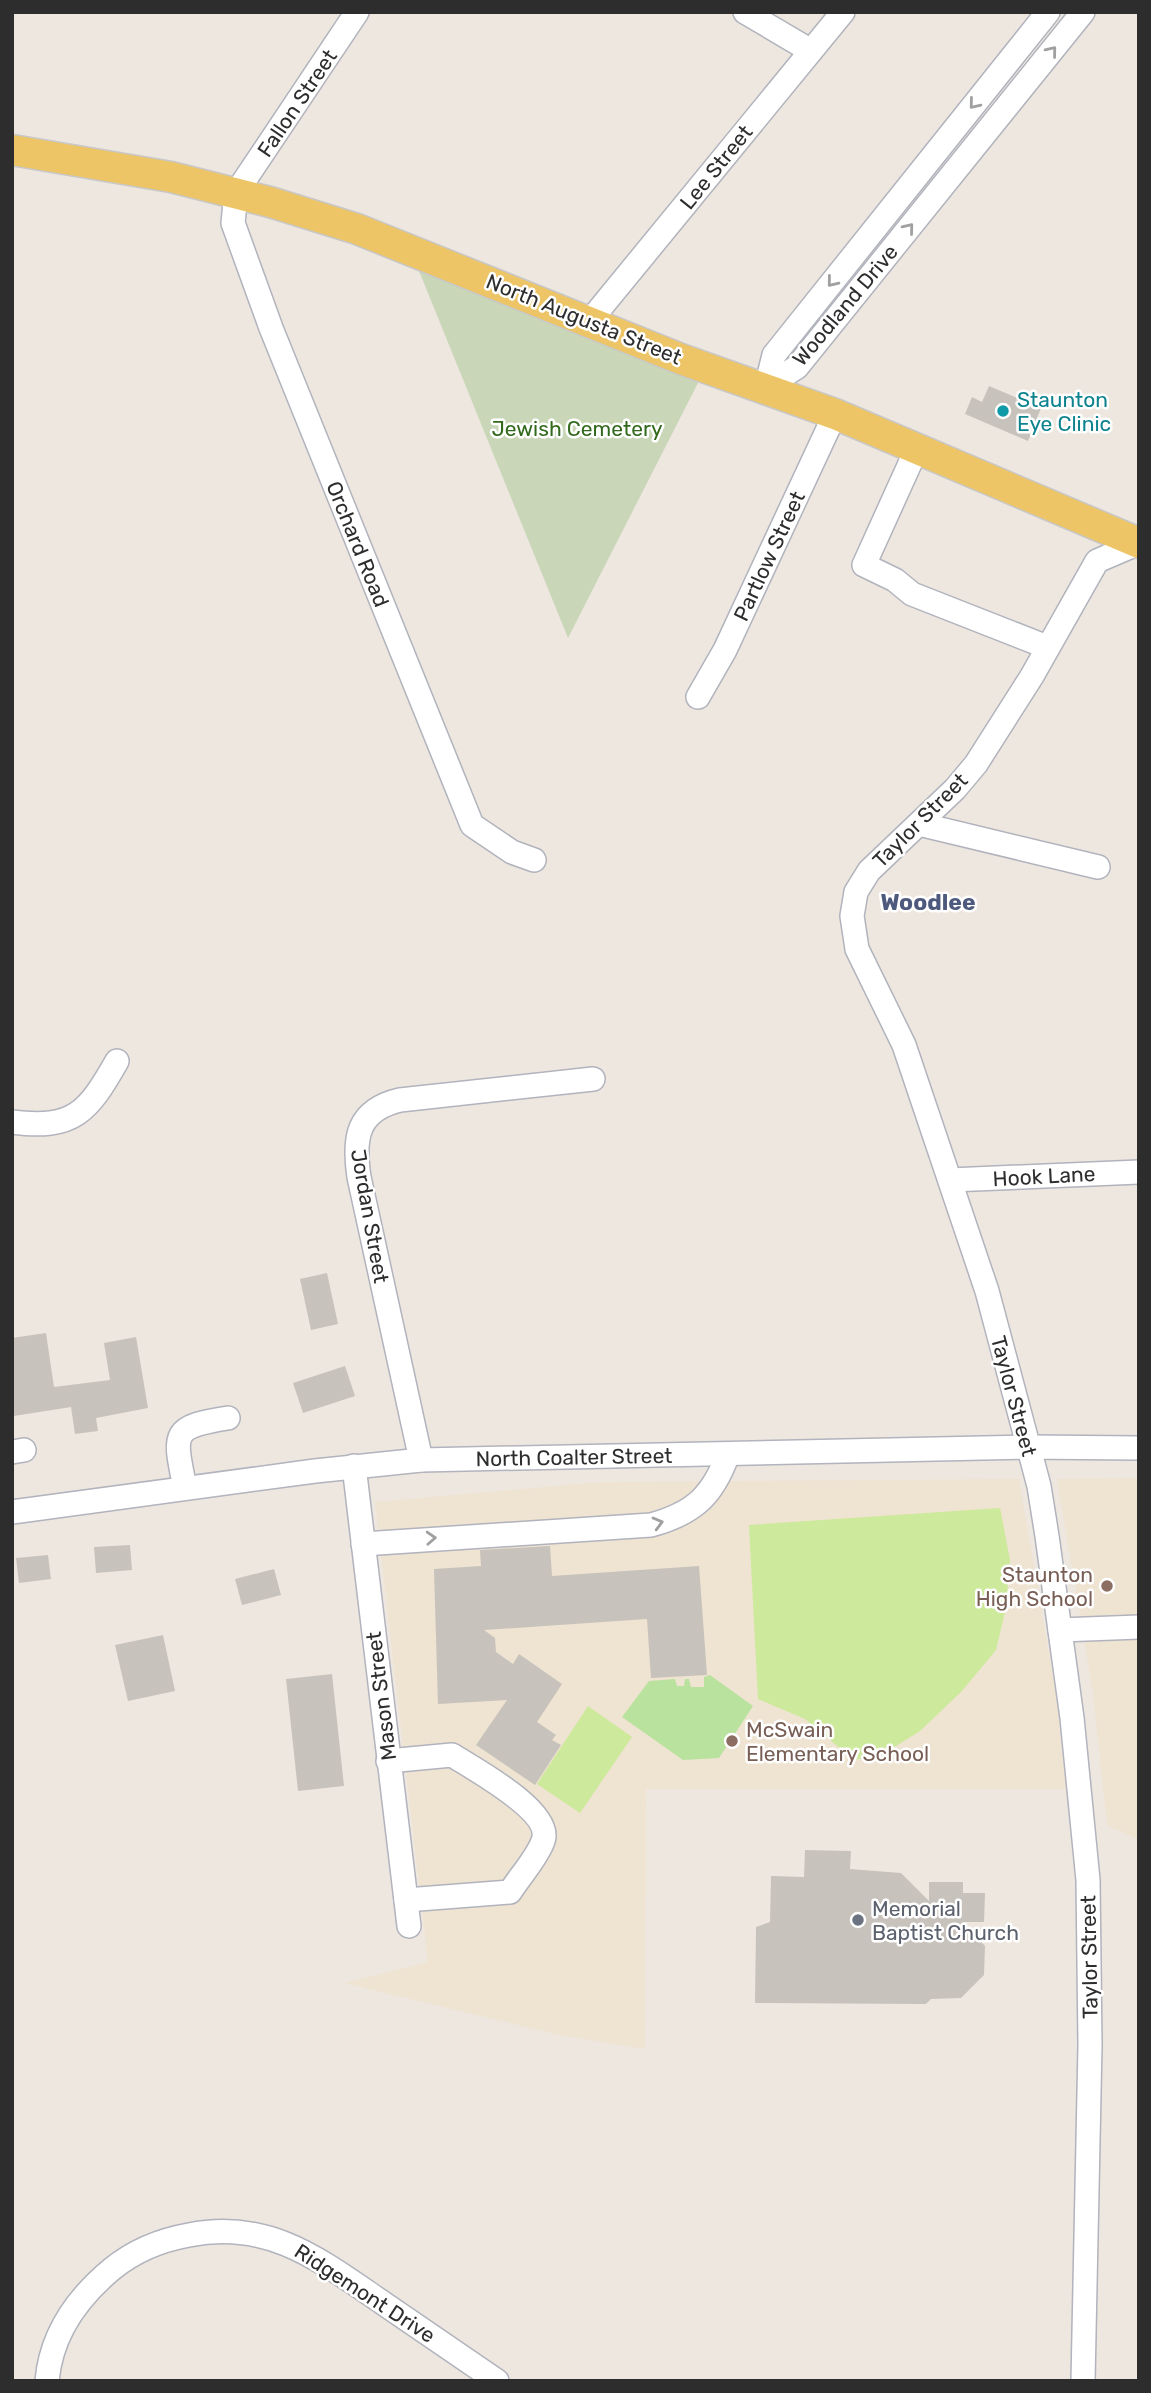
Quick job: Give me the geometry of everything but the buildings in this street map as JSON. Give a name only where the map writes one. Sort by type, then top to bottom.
[{"type":"main road","name":"North Augusta Street","points":[[12,150],[171,177],[357,229],[681,359],[766,387],[835,414],[1139,543]]},
{"type":"street","name":"Fallon Street","points":[[236,193],[356,12]]},
{"type":"street","points":[[745,12],[811,51]]},
{"type":"street","name":"Lee Street","points":[[589,322],[843,12]]},
{"type":"street","name":"Woodland Drive","points":[[766,387],[774,355],[1048,12]]},
{"type":"street","name":"Woodland Drive","points":[[766,387],[797,367],[1083,12]]},
{"type":"street","name":"Orchard Road","points":[[236,193],[233,223],[271,328],[472,825],[512,852],[534,860]]},
{"type":"street","name":"Partlow Street","points":[[698,697],[725,650],[835,414]]},
{"type":"street","points":[[917,448],[864,565],[895,580],[912,594],[1047,647]]},
{"type":"street","name":"Taylor Street","points":[[1083,2381],[1090,2045],[1088,1880],[1060,1630],[1039,1486],[1026,1447],[987,1291],[904,1045],[858,949],[852,922],[854,899],[863,880],[976,764],[1097,561],[1139,543]]},
{"type":"street","points":[[919,824],[1098,867]]},
{"type":"street","points":[[12,1122],[34,1125],[69,1120],[95,1100],[117,1061]]},
{"type":"street","name":"Jordan Street","points":[[421,1460],[359,1177],[355,1153],[359,1132],[370,1115],[384,1104],[593,1079]]},
{"type":"street","name":"Hook Lane","points":[[950,1180],[1139,1172]]},
{"type":"street","points":[[185,1488],[177,1441],[191,1424],[228,1418]]},
{"type":"street","name":"North Coalter Street","points":[[12,1512],[354,1466],[421,1460],[1026,1447],[1139,1448]]},
{"type":"street","points":[[363,1544],[651,1525],[677,1517],[705,1497],[718,1481],[729,1454]]},
{"type":"street","name":"Mason Street","points":[[354,1466],[409,1926]]},
{"type":"street","points":[[1060,1630],[1139,1627]]},
{"type":"street","points":[[388,1761],[452,1755],[534,1811],[545,1828],[544,1840],[510,1892],[406,1900]]},
{"type":"street","name":"Ridgemont Drive","points":[[47,2381],[59,2334],[94,2283],[144,2249],[168,2239],[217,2230],[252,2233],[293,2246],[340,2273],[497,2381]]},
{"type":"shaded area","name":"Staunton High School","points":[[1139,1478],[1139,1840],[1107,1825],[1093,1693],[1057,1479]]},
{"type":"shaded area","name":"McSwain Elementary School","points":[[1019,1479],[1056,1694],[1066,1789],[646,1789],[645,2049],[555,2034],[344,1983],[428,1962],[375,1502],[601,1482]]},
{"type":"green space","name":"Jewish Cemetery","points":[[419,271],[699,381],[568,638]]},
{"type":"green space","points":[[1000,1508],[1010,1560],[1006,1608],[996,1650],[961,1692],[920,1731],[883,1754],[854,1760],[805,1719],[758,1699],[749,1525]]},
{"type":"green space","points":[[710,1675],[753,1706],[719,1758],[683,1760],[622,1717],[649,1681],[675,1679],[677,1686],[684,1686],[685,1679],[689,1679],[691,1687],[704,1687],[704,1677]]},
{"type":"green space","points":[[588,1706],[632,1737],[580,1813],[537,1784]]},
{"type":"place","name":"Staunton Eye Clinic","points":[[1003,411]]},
{"type":"place","name":"Staunton High School","points":[[1107,1586]]},
{"type":"place","name":"McSwain Elementary School","points":[[732,1741]]},
{"type":"place","name":"Memorial Baptist Church","points":[[858,1920]]},
{"type":"district","name":"Woodlee","points":[[928,902]]}]
